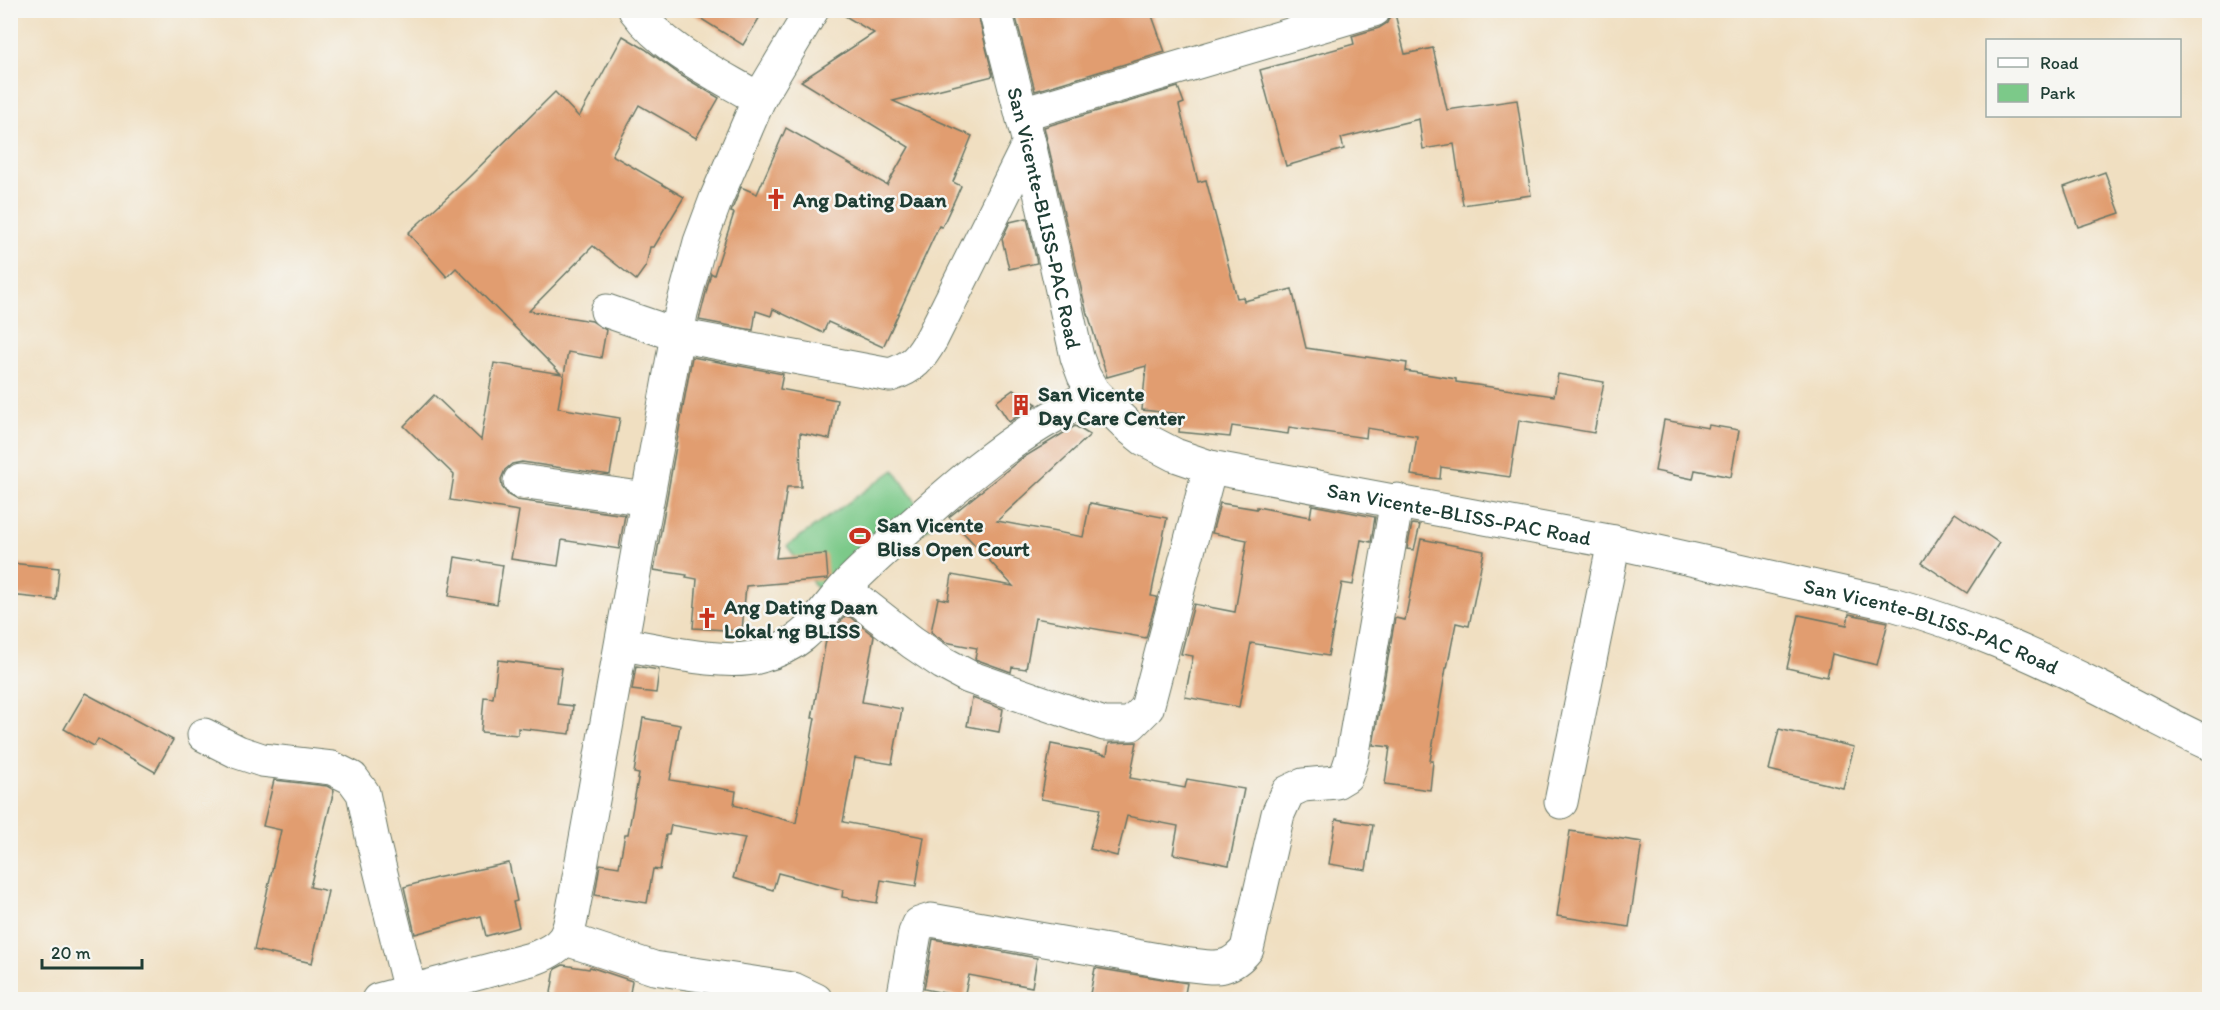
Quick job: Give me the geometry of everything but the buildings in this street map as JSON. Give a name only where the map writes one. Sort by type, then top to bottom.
[{"type":"street","points":[[634,10],[659,36],[685,56],[759,99]]},
{"type":"street","points":[[378,999],[535,958],[549,952],[566,939],[677,335],[700,242],[759,99],[812,10]]},
{"type":"street","name":"San Vicente-BLISS-PAC Road","points":[[995,10],[1025,129],[1077,357],[1094,393],[1144,439],[1175,455],[1210,467],[1614,542],[1859,596],[1925,613],[2030,655],[2101,689],[2170,727],[2210,744]]},
{"type":"street","points":[[607,311],[677,335],[890,375],[906,370],[919,359],[932,338],[1025,129],[1374,10]]},
{"type":"street","points":[[622,644],[724,660],[746,660],[784,648],[807,634],[844,589],[922,516],[990,460],[1041,424],[1094,393]]},
{"type":"street","points":[[844,589],[912,642],[942,663],[969,677],[1104,724],[1131,724],[1147,708],[1210,467]]},
{"type":"street","points":[[520,481],[647,499]]},
{"type":"street","points":[[903,999],[915,933],[919,924],[931,920],[1181,964],[1223,967],[1237,962],[1247,950],[1278,814],[1288,792],[1303,785],[1336,782],[1346,776],[1352,758],[1397,501]]},
{"type":"street","points":[[1561,802],[1614,542]]},
{"type":"street","points":[[204,735],[238,752],[262,760],[332,768],[352,778],[363,793],[410,991]]},
{"type":"street","points":[[566,939],[654,968],[793,989],[816,999]]},
{"type":"green space","name":"San Vicente Bliss Open Court","points":[[894,470],[932,526],[826,601],[787,546]]},
{"type":"place","name":"Ang Dating Daan","points":[[776,199]]},
{"type":"place","name":"San Vicente Day Care Center","points":[[1021,405]]},
{"type":"place","name":"San Vicente Bliss Open Court","points":[[860,536]]},
{"type":"place","name":"Ang Dating Daan Lokal ng BLISS","points":[[707,618]]}]
